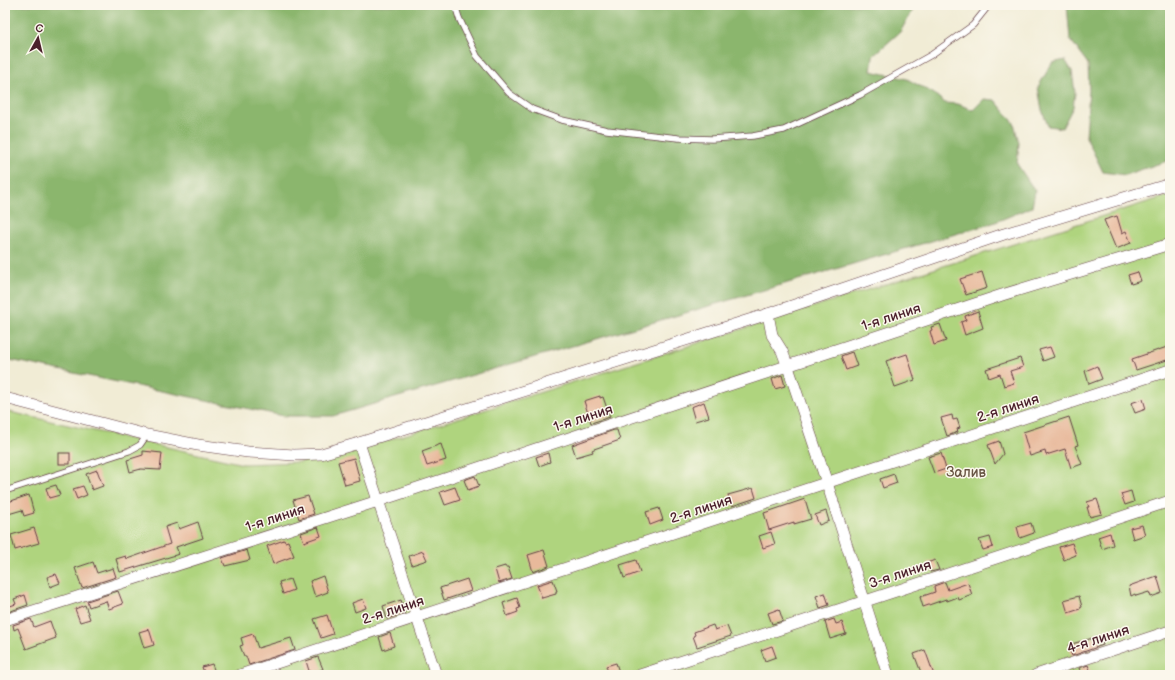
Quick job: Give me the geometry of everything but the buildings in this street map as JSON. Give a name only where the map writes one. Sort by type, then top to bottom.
[{"type":"street","points":[[5,398],[147,435],[198,445],[248,452],[294,455],[321,454],[768,314],[1004,234],[1170,184]]},
{"type":"street","name":"1-я линия","points":[[5,620],[378,501],[1002,296],[1170,244]]},
{"type":"street","points":[[768,314],[772,335],[782,351],[788,366],[888,675]]},
{"type":"street","name":"2-я линия","points":[[240,675],[827,484],[1170,370]]},
{"type":"street","points":[[359,443],[436,675]]},
{"type":"street","name":"3-я линия","points":[[640,675],[1170,501]]},
{"type":"street","name":"4-я линия","points":[[1036,675],[1170,631]]},
{"type":"lane","points":[[455,5],[459,18],[477,56],[508,93],[532,109],[562,120],[607,130],[678,138],[712,140],[753,136],[784,130],[860,95],[931,55],[972,25],[990,5]]},
{"type":"lane","points":[[5,491],[129,451],[140,445],[147,435]]},
{"type":"green space","points":[[5,5],[916,5],[900,32],[873,56],[871,71],[907,79],[933,93],[945,103],[958,104],[973,110],[984,99],[995,100],[1014,123],[1019,143],[1017,164],[1035,191],[1032,207],[993,223],[333,416],[284,416],[5,359]]},
{"type":"green space","points":[[1067,5],[1170,5],[1170,160],[1125,175],[1103,172],[1086,137],[1089,89],[1088,64],[1070,39]]},
{"type":"green space","points":[[1065,60],[1072,71],[1075,93],[1073,107],[1062,128],[1048,126],[1042,110],[1038,87],[1052,63]]},
{"type":"green space","name":"Залив","points":[[1170,195],[1170,675],[5,675],[5,411],[243,464],[300,462],[366,447]]}]
